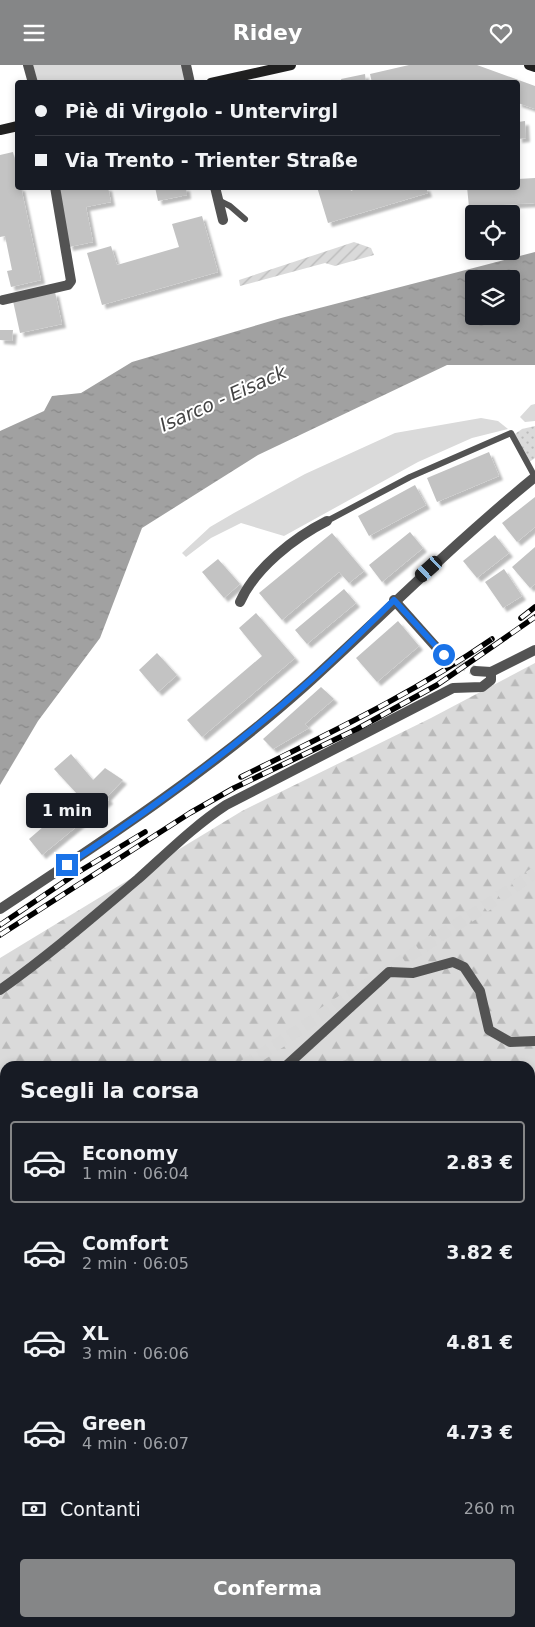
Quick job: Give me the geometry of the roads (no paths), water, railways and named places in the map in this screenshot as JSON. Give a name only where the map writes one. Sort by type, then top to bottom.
[{"type":"main road","points":[[224,80],[292,65]]},
{"type":"main road","points":[[530,65],[535,67]]},
{"type":"main road","points":[[0,130],[15,127]]},
{"type":"street","points":[[28,65],[31,80]]},
{"type":"street","points":[[186,65],[189,80]]},
{"type":"street","points":[[3,300],[68,285],[71,281],[56,190]]},
{"type":"street","points":[[216,190],[223,220]]},
{"type":"street","points":[[0,909],[117,833],[236,743],[304,686],[485,517],[535,477]]},
{"type":"street","points":[[240,602],[254,580],[278,554],[304,534],[327,521]]},
{"type":"street","points":[[394,600],[444,655]]},
{"type":"street","points":[[475,671],[491,672],[535,650]]},
{"type":"street","points":[[0,990],[30,969],[138,879],[201,822],[220,809],[453,688],[482,687],[491,680],[491,672]]},
{"type":"street","points":[[291,1061],[389,972],[413,973],[453,962],[464,967],[480,991],[490,1030],[510,1042],[535,1041]]},
{"type":"lane","points":[[218,200],[230,206],[244,219]]},
{"type":"lane","points":[[327,521],[410,477],[511,433],[535,477]]},
{"type":"water","name":"Isarco - Eisack","points":[[535,252],[535,365],[447,365],[258,455],[142,528],[100,638],[38,721],[0,785],[0,431],[44,411],[52,396],[81,393],[132,362],[281,318],[465,270],[465,325],[520,325],[520,270],[466,270],[504,260],[520,260],[520,256]]},
{"type":"tunnel","points":[[444,656],[475,671]]},
{"type":"tunnel","points":[[252,1061],[535,873]]},
{"type":"railway","points":[[521,618],[535,607]]},
{"type":"railway","points":[[0,935],[190,813],[234,788],[357,729],[437,685],[535,617]]},
{"type":"railway","points":[[241,777],[337,729],[432,678],[492,639]]},
{"type":"railway","points":[[0,925],[80,871],[145,832]]}]
